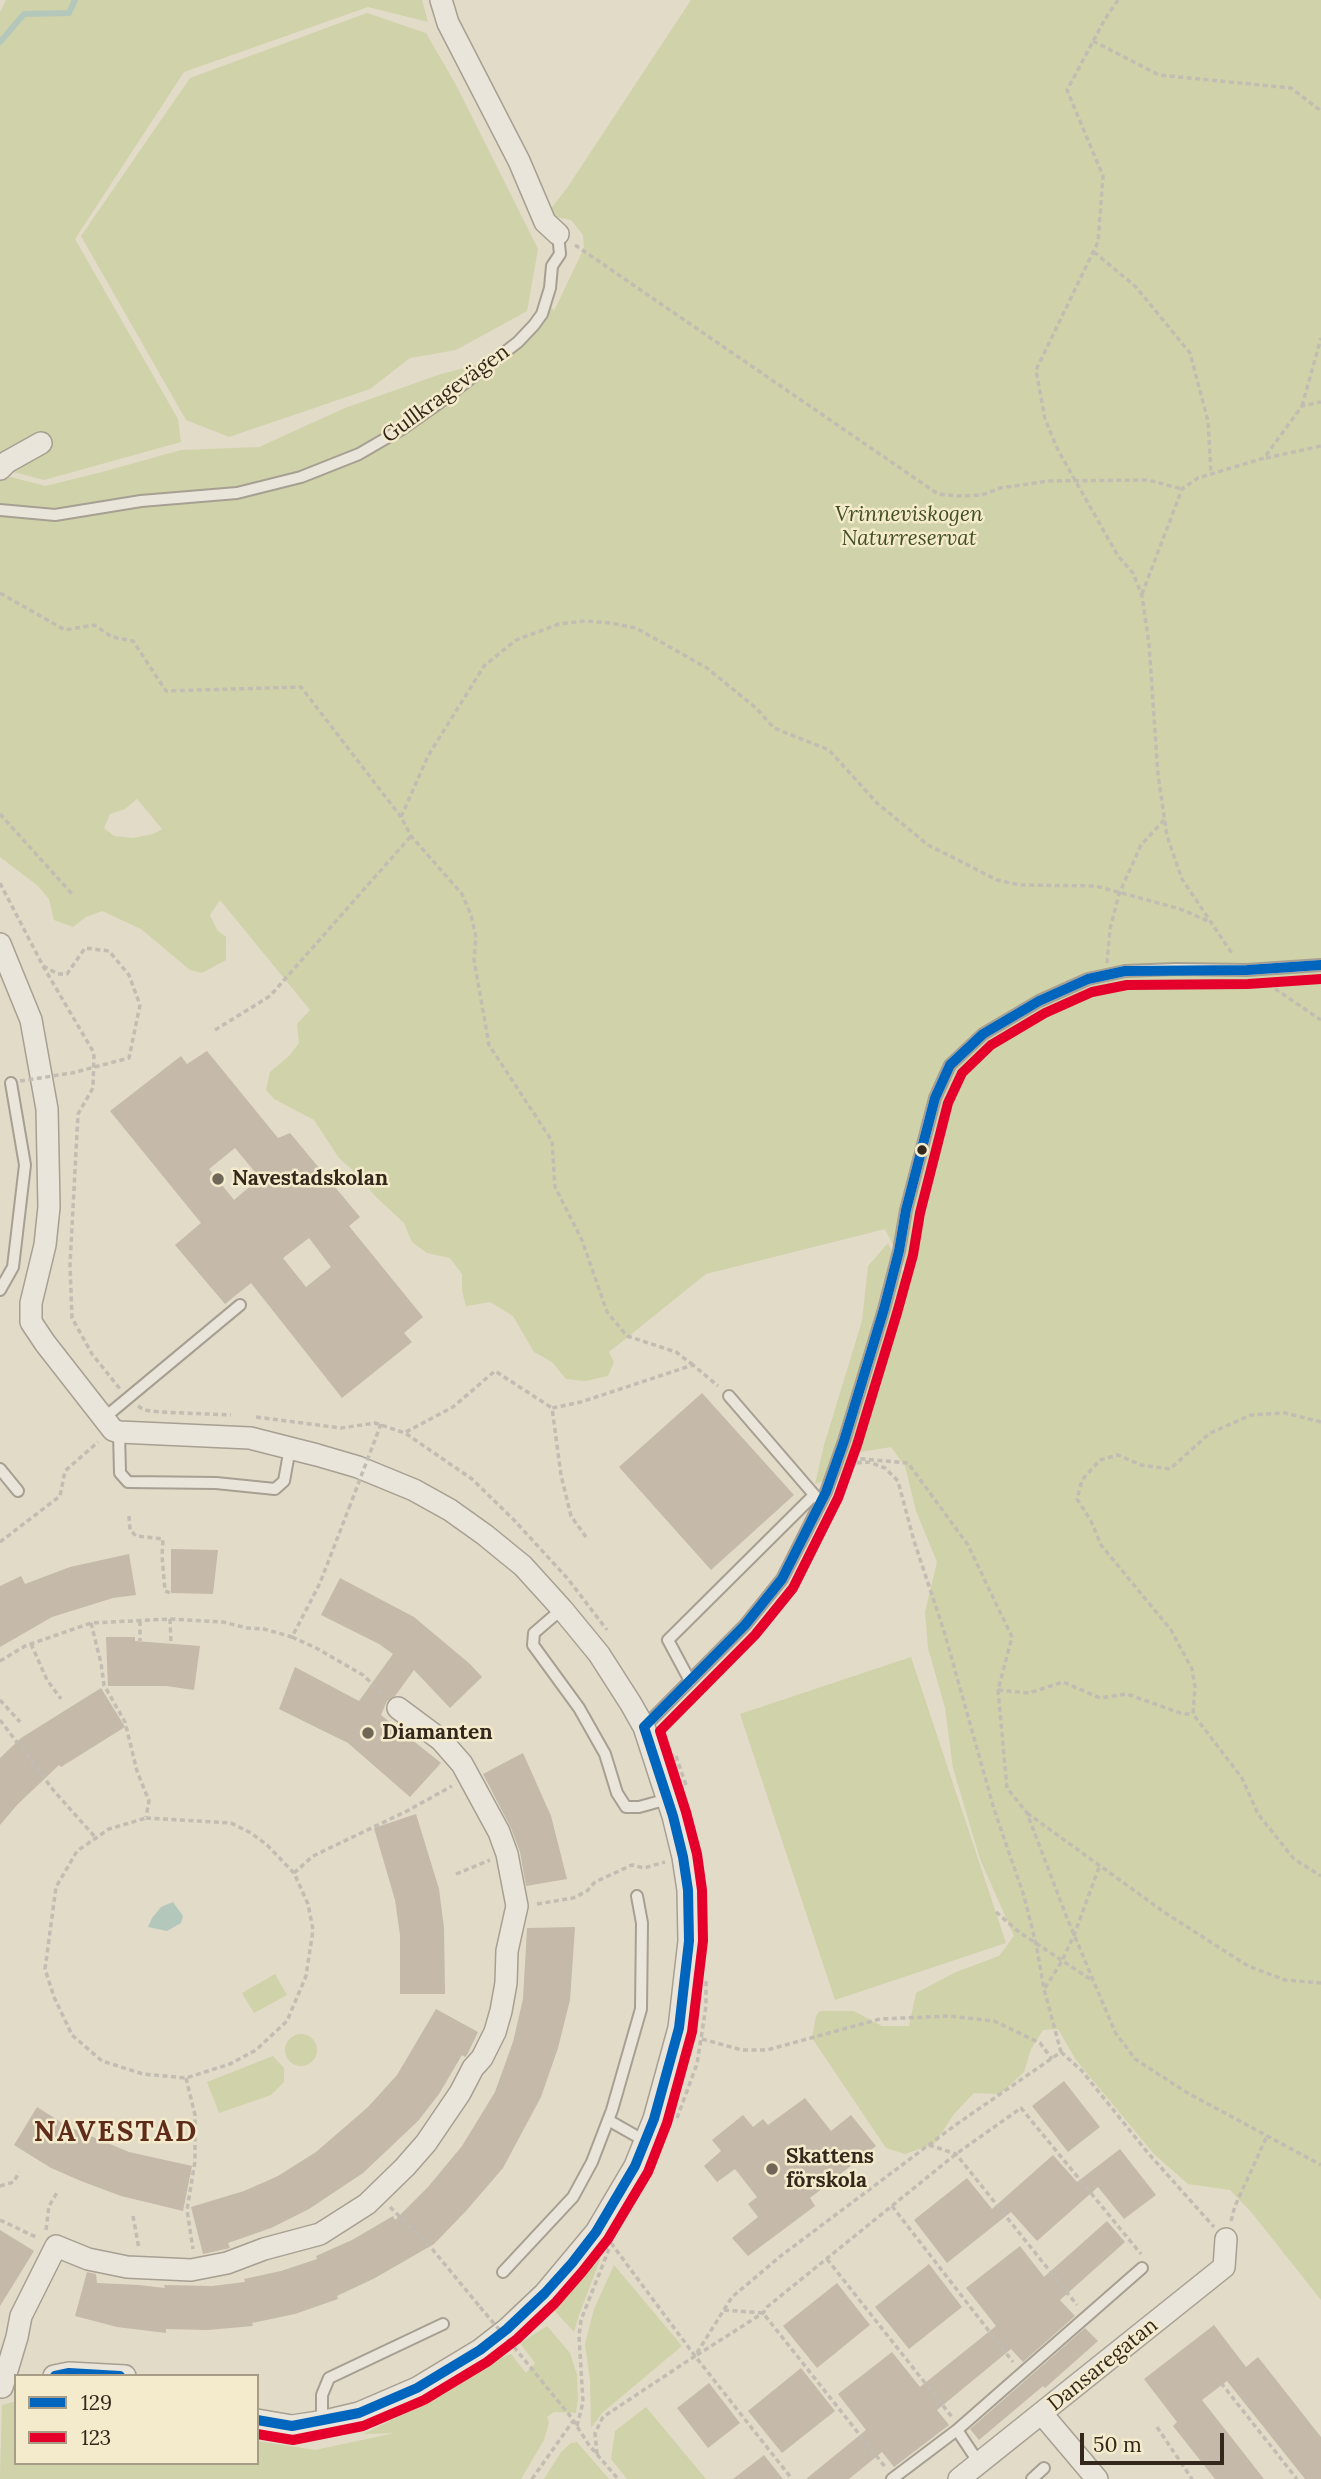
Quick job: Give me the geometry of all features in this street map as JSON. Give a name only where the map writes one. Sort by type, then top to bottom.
[{"type":"street","points":[[441,0],[448,23],[519,161],[545,222],[558,234]]},
{"type":"street","points":[[0,469],[7,461],[41,443]]},
{"type":"street","points":[[0,944],[31,1020],[47,1109],[49,1207],[45,1245],[31,1303],[31,1322],[112,1427],[250,1438],[372,1472],[414,1490],[450,1510],[523,1566],[599,1654],[645,1727],[678,1796],[688,1890],[689,1941],[679,2028],[645,2141],[630,2176],[596,2232],[545,2293],[507,2329],[480,2350],[417,2388],[359,2413],[322,2421],[292,2426],[259,2420]]},
{"type":"street","points":[[4,2385],[21,2316],[56,2246],[88,2259],[142,2268],[191,2270],[228,2263],[264,2249],[320,2234],[367,2204],[405,2167],[426,2143],[482,2058],[495,2032],[506,1983],[507,1951],[517,1906],[507,1854],[499,1832],[462,1764],[441,1741],[398,1708]]},
{"type":"street","name":"Dansaregatan","points":[[959,2479],[1224,2267],[1226,2239]]},
{"type":"street","points":[[64,2374],[88,2374]]},
{"type":"street","points":[[1042,2414],[1097,2479]]},
{"type":"lane","name":"Gullkragevägen","points":[[0,510],[55,515],[141,501],[237,493],[311,474],[359,454],[439,403],[518,342],[534,325],[542,314],[551,288],[552,266],[561,254],[558,234]]},
{"type":"lane","points":[[645,1727],[745,1625],[782,1579],[837,1461],[884,1309],[935,1098],[950,1065],[984,1034],[1039,1002],[1088,979],[1125,971],[1247,970],[1321,965]]},
{"type":"lane","points":[[0,1290],[13,1267],[25,1165],[15,1082]]},
{"type":"lane","points":[[240,1305],[128,1397],[112,1427],[120,1473],[128,1482],[216,1483],[275,1489],[284,1481],[290,1448]]},
{"type":"lane","points":[[729,1396],[818,1499]]},
{"type":"lane","points":[[0,1469],[18,1491]]},
{"type":"lane","points":[[690,1681],[668,1640],[818,1499]]},
{"type":"lane","points":[[562,1609],[534,1633],[533,1645],[579,1708],[605,1754],[617,1793],[626,1807],[639,1807],[678,1796]]},
{"type":"lane","points":[[503,2272],[573,2197],[592,2162],[608,2120],[641,2009],[642,1923],[637,1896]]},
{"type":"lane","points":[[608,2120],[645,2141]]},
{"type":"lane","points":[[893,2478],[958,2429],[1142,2268]]},
{"type":"lane","points":[[322,2421],[322,2395],[329,2378],[443,2324]]},
{"type":"lane","points":[[958,2429],[979,2463]]},
{"type":"lane","points":[[1032,2479],[1044,2468]]},
{"type":"path","points":[[1118,0],[1067,90],[1103,176],[1098,242],[1036,370],[1045,419],[1058,450],[1118,556],[1133,573],[1142,596],[1149,644],[1158,775],[1167,836],[1182,879],[1235,959],[1321,1020]]},
{"type":"path","points":[[1093,41],[1158,75],[1291,88],[1321,111]]},
{"type":"path","points":[[558,234],[938,494],[982,495],[1000,488],[1049,481],[1148,480],[1182,489]]},
{"type":"path","points":[[1094,252],[1136,287],[1190,353],[1208,421],[1211,474]]},
{"type":"path","points":[[1264,458],[1302,406],[1321,338]]},
{"type":"path","points":[[1302,406],[1321,402]]},
{"type":"path","points":[[1142,596],[1182,489],[1198,478],[1264,458],[1321,446]]},
{"type":"path","points":[[0,593],[65,630],[94,625],[112,637],[133,641],[166,691],[301,687],[401,817],[411,836],[462,894],[476,937],[474,960],[489,1045],[552,1141],[555,1187],[582,1240],[607,1312],[627,1336],[676,1352],[729,1396]]},
{"type":"path","points":[[401,817],[428,756],[484,666],[516,640],[559,624],[585,621],[611,623],[636,628],[707,668],[756,708],[774,728],[829,750],[877,803],[928,845],[998,880],[1020,885],[1096,886],[1180,909],[1213,923]]},
{"type":"path","points":[[0,814],[73,895]]},
{"type":"path","points":[[1106,975],[1110,929],[1119,894],[1141,845],[1165,819]]},
{"type":"path","points":[[215,1030],[270,996],[411,836]]},
{"type":"path","points":[[0,883],[43,966],[94,1053],[93,1088],[78,1114],[69,1296],[72,1318],[92,1354],[128,1397],[144,1410],[243,1416]]},
{"type":"path","points":[[15,1082],[72,1073],[129,1058],[140,1005],[129,975],[109,951],[96,947],[85,948],[67,974],[58,974],[43,966]]},
{"type":"path","points":[[405,1433],[453,1407],[495,1371],[552,1408],[581,1402],[693,1365]]},
{"type":"path","points":[[552,1408],[561,1475],[571,1516],[586,1537]]},
{"type":"path","points":[[1321,1422],[1285,1413],[1251,1416],[1210,1433],[1170,1469],[1141,1465],[1118,1455],[1100,1460],[1082,1480],[1077,1499],[1091,1521],[1101,1545],[1171,1630],[1192,1669],[1195,1687],[1193,1714],[1242,1778],[1258,1814],[1294,1859],[1321,1876]]},
{"type":"path","points":[[255,1417],[341,1428],[357,1424],[381,1424],[405,1433],[436,1452],[471,1479],[514,1520],[568,1578],[611,1635]]},
{"type":"path","points":[[292,1637],[320,1583],[381,1424]]},
{"type":"path","points":[[0,1542],[60,1496],[65,1471],[112,1427]]},
{"type":"path","points":[[837,1461],[908,1463],[968,1545],[1012,1637],[998,1690],[1007,1788],[1027,1813],[1164,1912],[1248,1966],[1285,1980],[1321,1983]]},
{"type":"path","points":[[837,1461],[869,1462],[885,1468],[898,1481],[994,1809],[1024,1896],[1061,2052],[1082,2071],[1191,2203],[1226,2239]]},
{"type":"path","points":[[129,1516],[130,1530],[136,1536],[163,1539],[165,1591],[171,1593]]},
{"type":"path","points":[[170,1619],[171,1643]]},
{"type":"path","points":[[0,1661],[31,1644],[91,1623],[170,1619],[223,1622],[264,1629],[316,1648],[363,1675],[398,1708]]},
{"type":"path","points":[[139,1621],[140,1641]]},
{"type":"path","points":[[91,1623],[104,1685],[125,1722],[137,1771],[149,1801],[146,1818]]},
{"type":"path","points":[[31,1644],[47,1680],[61,1699]]},
{"type":"path","points":[[998,1690],[1029,1693],[1063,1682],[1100,1698],[1127,1694],[1183,1714],[1193,1714]]},
{"type":"path","points":[[0,1700],[20,1722]]},
{"type":"path","points":[[0,1720],[54,1791],[96,1838]]},
{"type":"path","points":[[674,1750],[678,1796]]},
{"type":"path","points":[[294,1873],[313,1856],[407,1811],[469,1777]]},
{"type":"path","points":[[1027,1813],[1115,2032],[1135,2059],[1186,2092],[1321,2165]]},
{"type":"path","points":[[146,1818],[231,1823],[251,1833],[267,1845],[294,1873],[308,1904],[313,1930],[306,1976],[287,2021],[256,2050],[230,2064],[186,2078],[143,2074],[102,2061],[72,2035],[54,1997],[45,1969],[56,1887],[77,1851],[109,1829],[146,1818]]},
{"type":"path","points":[[456,1874],[507,1854]]},
{"type":"path","points":[[517,1906],[573,1898],[587,1891],[595,1882],[632,1865],[644,1868],[683,1859]]},
{"type":"path","points":[[1044,1989],[1062,1961],[1074,1935],[1100,1865]]},
{"type":"path","points":[[996,1912],[1036,1944],[1094,1983]]},
{"type":"path","points":[[674,2125],[697,2064],[702,2039],[706,1973]]},
{"type":"path","points":[[702,2039],[742,2050],[768,2050],[880,2019],[949,2016],[994,2021],[1040,2043],[1052,2059]]},
{"type":"path","points":[[695,2356],[732,2297],[782,2255],[929,2145],[1061,2052]]},
{"type":"path","points":[[186,2078],[195,2115],[193,2184],[187,2210],[190,2239],[198,2268]]},
{"type":"path","points":[[597,2454],[595,2433],[603,2417],[763,2312],[956,2154],[1021,2108],[1140,2253],[1142,2268]]},
{"type":"path","points":[[1226,2239],[1235,2206],[1267,2136]]},
{"type":"path","points":[[929,2145],[956,2154],[1087,2317]]},
{"type":"path","points":[[0,2186],[14,2182],[19,2172]]},
{"type":"path","points":[[56,2246],[47,2236],[44,2227],[49,2206],[58,2191]]},
{"type":"path","points":[[377,2193],[433,2250],[618,2479]]},
{"type":"path","points":[[892,2206],[1023,2374]]},
{"type":"path","points":[[133,2216],[142,2268]]},
{"type":"path","points":[[0,2220],[56,2246]]},
{"type":"path","points":[[577,2426],[583,2402],[579,2336],[581,2320],[617,2234]]},
{"type":"path","points":[[611,2244],[792,2479]]},
{"type":"path","points":[[827,2259],[958,2429]]},
{"type":"path","points":[[723,2310],[763,2312],[893,2478]]},
{"type":"path","points":[[1221,2383],[1297,2479]]},
{"type":"path","points":[[531,2479],[573,2420]]},
{"type":"path","points":[[1157,2427],[1192,2479]]},
{"type":"green space","points":[[6,0],[422,0],[428,22],[368,7],[184,72],[75,239],[178,419],[181,442],[44,480],[10,471],[0,473],[0,12]]},
{"type":"green space","name":"Vrinneviskogen Naturreservat","points":[[691,0],[1321,0],[1321,2300],[1252,2213],[1230,2190],[1188,2184],[1154,2154],[1076,2060],[1058,2029],[1043,2030],[1031,2049],[1024,2072],[1000,2094],[974,2093],[954,2114],[934,2144],[905,2154],[886,2148],[812,2038],[816,2016],[820,2011],[854,2011],[882,2026],[909,2026],[916,1993],[956,1972],[999,1956],[1014,1936],[980,1859],[953,1768],[945,1708],[928,1648],[925,1612],[937,1562],[916,1511],[905,1466],[891,1447],[860,1452],[848,1473],[815,1484],[824,1445],[862,1321],[868,1266],[888,1243],[908,1282],[907,1273],[885,1229],[706,1274],[609,1352],[614,1362],[608,1376],[585,1381],[566,1379],[552,1362],[534,1352],[513,1316],[490,1302],[466,1306],[462,1291],[462,1274],[450,1258],[427,1253],[412,1242],[404,1223],[339,1158],[314,1120],[274,1099],[266,1090],[270,1072],[289,1056],[299,1043],[297,1024],[310,1010],[220,900],[210,915],[217,930],[226,937],[226,960],[202,973],[190,970],[141,929],[102,911],[86,917],[73,927],[54,920],[49,899],[38,886],[0,857],[0,479],[11,477],[45,486],[181,450],[259,447],[345,408],[441,374],[499,359],[552,308],[554,311],[584,248],[583,235],[571,220],[546,215],[567,188]],"holes":[[[137,799],[162,829],[153,834],[133,838],[114,836],[104,828],[110,814],[125,809]]]},
{"type":"green space","points":[[367,13],[426,33],[456,85],[538,249],[527,311],[456,350],[410,358],[370,389],[229,437],[186,420],[81,236],[190,78]]},
{"type":"green space","points":[[911,1657],[1006,1943],[835,2000],[740,1714]]},
{"type":"green space","points":[[275,1974],[287,1995],[254,2013],[242,1993]]},
{"type":"green space","points":[[301,2034],[312,2039],[317,2050],[312,2061],[301,2066],[290,2061],[285,2050],[290,2039]]},
{"type":"green space","points":[[273,2056],[284,2068],[284,2082],[271,2095],[219,2113],[207,2082]]},
{"type":"green space","points":[[601,2257],[579,2315],[574,2332],[554,2310]]},
{"type":"green space","points":[[614,2265],[682,2346],[602,2413],[591,2428],[590,2380],[585,2344],[594,2309]]},
{"type":"green space","points":[[547,2326],[570,2353],[577,2375],[578,2398],[576,2413],[554,2412],[547,2417],[549,2423],[544,2440],[521,2479],[0,2479],[2,2405],[14,2402],[14,2465],[259,2465],[259,2441],[315,2450],[395,2433],[363,2434],[443,2395],[511,2354],[526,2373],[535,2363],[520,2343]]},
{"type":"green space","points":[[646,2407],[706,2479],[627,2479],[611,2459],[615,2431]]},
{"type":"green space","points":[[577,2442],[609,2479],[544,2479],[561,2452],[571,2443]]},
{"type":"shaded area","points":[[173,1902],[183,1916],[181,1923],[167,1931],[148,1927],[161,1907]]},
{"type":"building","points":[[207,1051],[278,1138],[290,1133],[360,1217],[349,1226],[423,1317],[404,1333],[412,1342],[342,1398],[251,1283],[225,1304],[175,1245],[201,1223],[110,1111],[181,1056],[187,1064]],"holes":[[[235,1148],[260,1178],[234,1200],[209,1169]],[[309,1238],[331,1267],[306,1287],[283,1258]]]},
{"type":"building","points":[[702,1393],[794,1495],[711,1570],[619,1467]]},
{"type":"building","points":[[171,1549],[218,1550],[213,1594],[171,1593]]},
{"type":"building","points":[[129,1554],[136,1595],[113,1598],[52,1617],[0,1647],[0,1586],[21,1576],[25,1584],[70,1567]]},
{"type":"building","points":[[340,1578],[414,1617],[482,1677],[450,1708],[414,1670],[395,1696],[387,1701],[381,1715],[441,1763],[410,1797],[348,1743],[279,1709],[295,1667],[359,1701],[393,1654],[379,1644],[321,1615]]},
{"type":"building","points":[[106,1637],[135,1637],[135,1641],[200,1646],[194,1690],[166,1686],[108,1686]]},
{"type":"building","points":[[101,1688],[125,1727],[61,1767],[59,1765],[0,1825],[0,1758],[21,1738]]},
{"type":"building","points":[[523,1753],[551,1816],[567,1879],[526,1886],[520,1852],[511,1828],[483,1774]]},
{"type":"building","points":[[416,1814],[439,1889],[444,1928],[445,1994],[400,1994],[400,1935],[395,1900],[374,1828]]},
{"type":"building","points":[[575,1927],[570,2000],[558,2048],[541,2097],[503,2168],[434,2244],[337,2296],[338,2299],[295,2314],[252,2323],[253,2326],[208,2330],[166,2329],[166,2333],[117,2327],[75,2316],[87,2272],[96,2274],[97,2283],[165,2288],[164,2285],[212,2286],[245,2282],[244,2279],[317,2259],[316,2256],[352,2240],[393,2216],[395,2220],[428,2187],[462,2146],[495,2092],[513,2042],[523,1999],[527,1928]]},
{"type":"building","points":[[436,2009],[478,2032],[467,2055],[462,2055],[439,2094],[418,2121],[363,2173],[309,2209],[271,2228],[228,2243],[230,2248],[203,2254],[191,2207],[244,2191],[278,2176],[316,2152],[368,2107],[397,2075]]},
{"type":"building","points":[[1064,2081],[1100,2127],[1068,2152],[1032,2106]]},
{"type":"building","points":[[805,2098],[831,2131],[851,2115],[876,2146],[810,2198],[815,2206],[748,2256],[732,2238],[758,2217],[748,2204],[757,2197],[735,2169],[717,2182],[704,2166],[721,2151],[712,2140],[743,2115],[753,2127],[763,2119],[768,2125]]},
{"type":"building","points":[[37,2107],[67,2126],[129,2152],[192,2166],[183,2211],[121,2196],[81,2181],[51,2168],[14,2145]]},
{"type":"building","points":[[1120,2149],[1156,2195],[1124,2219],[1098,2187],[1037,2241],[1011,2212],[947,2263],[914,2220],[967,2178],[992,2209],[1053,2155],[1077,2182]]},
{"type":"building","points":[[1107,2221],[1125,2242],[1060,2300],[1075,2316],[1023,2362],[1011,2349],[937,2410],[949,2425],[894,2467],[882,2452],[849,2479],[806,2479],[866,2430],[838,2394],[892,2352],[920,2387],[996,2326],[966,2288],[1020,2246],[1044,2277]]},
{"type":"building","points":[[0,2230],[34,2251],[0,2306]]},
{"type":"building","points":[[929,2264],[962,2307],[909,2349],[875,2307]]},
{"type":"building","points":[[837,2283],[870,2325],[817,2368],[783,2326]]},
{"type":"building","points":[[1214,2325],[1246,2367],[1258,2357],[1321,2437],[1321,2479],[1305,2479],[1227,2381],[1202,2400],[1264,2479],[1215,2479],[1173,2426],[1177,2422],[1144,2379]]},
{"type":"building","points":[[1085,2328],[1098,2341],[1045,2388],[1043,2386],[979,2440],[970,2429]]},
{"type":"building","points":[[801,2368],[835,2411],[782,2453],[748,2411]]},
{"type":"building","points":[[709,2383],[740,2423],[708,2448],[677,2408]]},
{"type":"building","points":[[764,2455],[783,2479],[733,2479]]},
{"type":"waterway","points":[[0,42],[24,14],[69,13],[75,0]]},
{"type":"transit line","name":"129","points":[[259,2420],[292,2426],[359,2413],[417,2388],[480,2350],[507,2329],[572,2263],[596,2232],[635,2166],[654,2119],[679,2028],[689,1941],[688,1890],[683,1857],[673,1816],[644,1727],[745,1625],[782,1579],[826,1492],[884,1309],[935,1098],[950,1065],[983,1034],[1039,1001],[1088,979],[1125,971],[1247,970],[1321,965]]},
{"type":"transit line","name":"123","points":[[259,2434],[293,2440],[363,2426],[424,2400],[487,2362],[517,2339],[555,2303],[582,2272],[608,2239],[648,2172],[667,2123],[692,2032],[703,1941],[702,1890],[697,1854],[660,1731],[755,1635],[793,1588],[838,1498],[897,1313],[948,1103],[962,1073],[991,1045],[1045,1013],[1092,992],[1127,985],[1248,984],[1321,979]]},
{"type":"transit line","name":"129","points":[[64,2374],[86,2374]]},
{"type":"place","name":"Navestadskolan","points":[[218,1179]]},
{"type":"place","name":"Diamanten","points":[[368,1733]]},
{"type":"place","name":"Skattens förskola","points":[[772,2169]]},
{"type":"district","name":"NAVESTAD","points":[[116,2133]]}]
